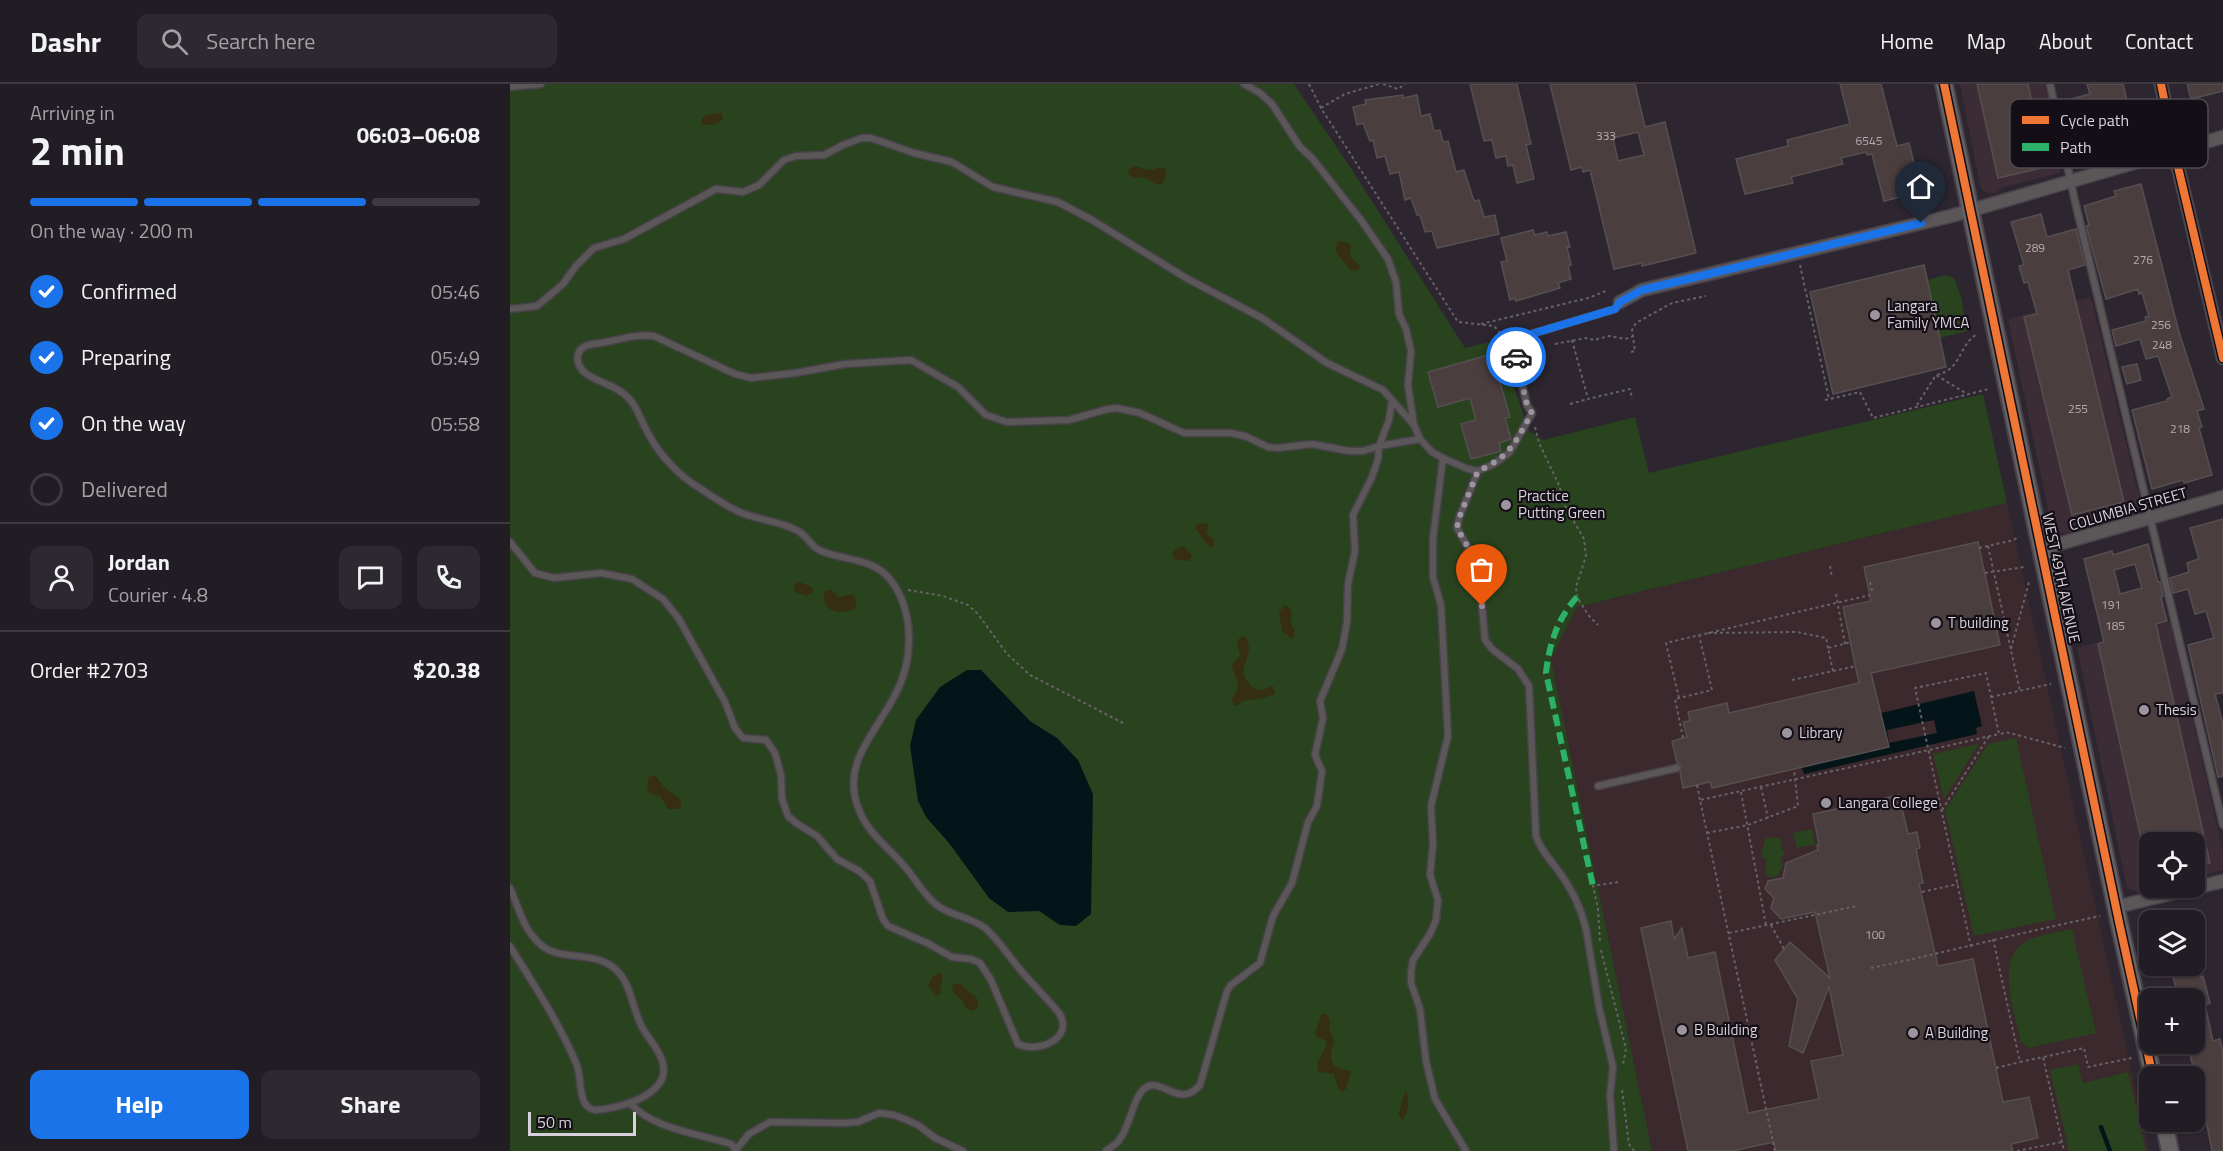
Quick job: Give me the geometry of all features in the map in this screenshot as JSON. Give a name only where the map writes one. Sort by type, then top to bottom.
[{"type":"street","name":"WEST 49TH AVENUE","points":[[1944,84],[2116,907],[2152,1066]]},
{"type":"street","points":[[2162,84],[2165,99]]},
{"type":"street","points":[[2208,141],[2223,137]]},
{"type":"street","points":[[1620,302],[1642,290],[1951,216],[2116,168]]},
{"type":"street","points":[[2179,168],[2223,358]]},
{"type":"street","name":"COLUMBIA STREET","points":[[2041,549],[2223,497]]},
{"type":"street","points":[[2116,907],[2223,881]]},
{"type":"street","points":[[2166,1132],[2170,1151]]},
{"type":"lane","points":[[510,87],[541,84]]},
{"type":"lane","points":[[1244,84],[1260,93],[1272,104],[1300,147],[1312,158],[1340,193],[1388,259],[1396,282],[1399,314],[1406,329],[1411,351],[1408,385],[1414,425],[1420,440],[1432,452],[1468,469],[1478,471],[1494,464],[1510,452],[1532,413],[1527,405],[1514,351],[1519,343],[1528,335],[1615,309],[1620,302]]},
{"type":"lane","points":[[2050,84],[2053,99]]},
{"type":"lane","points":[[510,309],[537,306],[563,284],[576,266],[594,248],[624,239],[716,189],[743,192],[759,185],[784,160],[796,156],[824,155],[862,138],[871,138],[914,153],[952,162],[993,187],[1058,202],[1107,228],[1186,278],[1262,318],[1327,363],[1383,390],[1414,425]]},
{"type":"lane","points":[[2068,168],[2223,825]]},
{"type":"lane","points":[[510,542],[535,573],[554,578],[601,573],[632,579],[663,599],[679,619],[725,702],[735,728],[743,738],[766,740],[775,753],[782,775],[782,799],[788,816],[817,836],[837,859],[870,881],[883,919],[888,926],[952,957],[971,959],[980,963],[992,980],[1018,1044],[1030,1048],[1045,1046],[1062,1031],[1064,1025],[1059,1013],[986,929],[939,906],[929,898],[906,868],[870,831],[858,808],[854,786],[857,760],[896,694],[907,658],[909,637],[907,617],[904,603],[894,585],[880,569],[816,549],[797,530],[739,512],[689,482],[680,475],[650,436],[632,400],[583,370],[578,364],[581,349],[587,345],[642,334],[654,336],[735,374],[751,378],[795,374],[845,364],[911,360],[958,387],[987,415],[1007,422],[1070,420],[1117,408],[1140,413],[1184,433],[1230,433],[1268,447],[1312,444],[1349,451],[1363,451],[1379,446],[1420,440]]},
{"type":"lane","points":[[1106,1151],[1121,1138],[1144,1089],[1152,1086],[1188,1095],[1194,1093],[1200,1085],[1227,991],[1231,985],[1260,963],[1273,916],[1292,883],[1308,822],[1317,806],[1322,771],[1315,755],[1323,717],[1320,701],[1342,649],[1347,622],[1348,584],[1355,551],[1353,515],[1372,477],[1392,401]]},
{"type":"lane","points":[[1443,458],[1433,538],[1433,577],[1441,604],[1448,736],[1431,806],[1433,844],[1430,875],[1438,900],[1436,920],[1413,960],[1411,983],[1420,1009],[1426,1061],[1435,1099],[1466,1151]]},
{"type":"lane","points":[[1478,471],[1457,528],[1479,572],[1485,640],[1492,649],[1518,669],[1529,687],[1536,836],[1546,857],[1557,869],[1573,894],[1583,917],[1599,1007],[1613,1067],[1610,1095],[1614,1151]]},
{"type":"lane","points":[[1598,786],[1677,768]]},
{"type":"lane","points":[[510,888],[522,921],[540,944],[555,953],[597,959],[620,974],[640,1024],[661,1056],[664,1067],[657,1086],[631,1104],[595,1110],[584,1105],[581,1077],[564,1035],[510,946]]},
{"type":"lane","points":[[631,1104],[639,1113],[648,1117],[674,1128],[731,1144],[736,1150],[749,1134],[770,1122],[858,1122],[879,1113],[907,1120],[935,1138],[963,1151]]},
{"type":"path","points":[[1309,84],[1458,322],[1494,326],[1514,351]]},
{"type":"path","points":[[1322,108],[1345,94],[1381,84],[1398,89],[1405,84]]},
{"type":"path","points":[[1800,264],[1827,400],[1860,392],[1873,417],[1989,389]]},
{"type":"path","points":[[1478,324],[1588,298],[1606,291]]},
{"type":"path","points":[[1631,352],[1635,351],[1632,330],[1636,323],[1672,303],[1706,296]]},
{"type":"path","points":[[1916,407],[1936,375],[1952,368],[1960,359],[1964,346],[1977,334]]},
{"type":"path","points":[[1555,344],[1586,338],[1594,340],[1613,336],[1625,339],[1632,337]]},
{"type":"path","points":[[1572,340],[1588,399]]},
{"type":"path","points":[[1936,375],[1967,394]]},
{"type":"path","points":[[1570,404],[1630,389],[1632,399]]},
{"type":"path","points":[[1532,413],[1539,443],[1559,485],[1566,506],[1584,539],[1586,556],[1576,587],[1577,597],[1598,625]]},
{"type":"path","points":[[1979,548],[2014,540],[2019,536]]},
{"type":"path","points":[[1988,546],[2020,691]]},
{"type":"path","points":[[1830,566],[1832,578]]},
{"type":"path","points":[[1985,573],[2024,567]]},
{"type":"path","points":[[1679,698],[1666,643],[1871,594],[1870,582]]},
{"type":"path","points":[[2010,650],[2029,582]]},
{"type":"path","points":[[894,585],[909,591],[943,596],[968,605],[978,614],[1007,654],[1030,675],[1123,723]]},
{"type":"path","points":[[1836,594],[1845,644]]},
{"type":"path","points":[[1704,633],[1797,632],[1826,638],[1833,671]]},
{"type":"path","points":[[1683,738],[1675,699],[1712,690],[1699,635]]},
{"type":"path","points":[[1828,648],[1851,642]]},
{"type":"path","points":[[1792,680],[1856,666]]},
{"type":"path","points":[[1971,947],[1916,688],[1986,673],[1999,734]]},
{"type":"path","points":[[1991,697],[2051,684]]},
{"type":"path","points":[[1700,800],[2006,732],[2065,748]]},
{"type":"path","points":[[1942,810],[1989,736]]},
{"type":"path","points":[[1707,833],[1748,825],[1798,806],[1794,769]]},
{"type":"path","points":[[1697,785],[1775,1151]]},
{"type":"path","points":[[1761,787],[1768,818]]},
{"type":"path","points":[[1741,791],[1768,925],[1784,949]]},
{"type":"path","points":[[1618,882],[1593,886],[1598,909],[1600,945],[1626,1049],[1622,1068]]},
{"type":"path","points":[[1922,892],[1958,884]]},
{"type":"path","points":[[1729,933],[1857,906]]},
{"type":"path","points":[[1871,968],[2100,916]]},
{"type":"path","points":[[1993,939],[2020,1062]]},
{"type":"path","points":[[1996,1068],[2084,1048],[2088,1067],[2132,1058]]},
{"type":"path","points":[[2043,1057],[2064,1151]]},
{"type":"path","points":[[1622,1089],[1629,1144],[1634,1151]]},
{"type":"path","points":[[2017,1151],[2062,1142]]},
{"type":"shaded area","points":[[1960,84],[2045,84],[2048,99],[2010,99],[2010,168],[2060,168],[2060,173],[2001,188],[1997,193],[1987,193],[1980,185]]},
{"type":"shaded area","points":[[2091,297],[2141,506],[2140,514],[2079,532],[2064,533],[2058,532],[2051,523],[2008,319]]},
{"type":"shaded area","name":"Langara College","points":[[2007,503],[2139,1105],[2139,1132],[2145,1132],[2149,1151],[1652,1151],[1551,659],[1577,607]]},
{"type":"shaded area","points":[[2170,622],[2223,852],[2223,870],[2205,875],[2205,832],[2139,832],[2139,892],[2128,888],[2077,648]]},
{"type":"shaded area","points":[[967,670],[981,670],[1030,721],[1057,738],[1078,760],[1093,794],[1091,914],[1076,926],[1060,925],[1039,911],[1008,912],[989,898],[949,843],[926,817],[918,801],[910,746],[916,720],[940,687]]},
{"type":"shaded area","points":[[1974,691],[1982,726],[1976,728],[1977,734],[1804,774],[1802,767],[1888,747],[1881,713]],"holes":[[[1934,720],[1937,733],[1889,743],[1887,730]]]},
{"type":"green space","points":[[510,84],[1294,84],[1354,173],[1465,348],[1498,340],[1529,431],[1543,440],[1635,417],[1649,473],[1983,394],[2007,503],[1577,607],[1551,659],[1652,1151],[510,1151]]},
{"type":"green space","points":[[1946,275],[1954,278],[1961,296],[1967,331],[1940,338],[1927,280]]},
{"type":"green space","points":[[2016,738],[2056,919],[1974,936],[1945,810],[1988,744]]},
{"type":"green space","points":[[1979,744],[1944,799],[1933,754]]},
{"type":"green space","points":[[1812,829],[1815,844],[1797,848],[1793,833]]},
{"type":"green space","points":[[1768,837],[1781,840],[1781,849],[1784,851],[1780,861],[1783,865],[1778,875],[1774,877],[1768,877],[1765,873],[1767,860],[1761,856]]},
{"type":"green space","points":[[2072,929],[2096,1033],[2029,1048],[2021,1042],[2011,1000],[2009,971],[2012,958],[2019,947],[2031,939]]},
{"type":"green space","points":[[2078,1064],[2083,1083],[2128,1072],[2139,1120],[2139,1132],[2142,1132],[2146,1151],[2069,1151],[2050,1070]]},
{"type":"sand","points":[[721,113],[723,118],[719,123],[702,124],[701,119],[706,115]]},
{"type":"sand","points":[[1134,166],[1150,170],[1162,167],[1166,170],[1164,182],[1158,185],[1143,177],[1134,178],[1128,170]]},
{"type":"sand","points":[[1339,241],[1351,246],[1350,256],[1360,266],[1357,271],[1350,270],[1337,254],[1335,248]]},
{"type":"sand","points":[[1197,524],[1209,524],[1206,533],[1215,541],[1213,547],[1209,547],[1195,528]]},
{"type":"sand","points":[[1183,546],[1192,555],[1190,561],[1176,560],[1173,557],[1173,550]]},
{"type":"sand","points":[[799,582],[812,587],[813,592],[807,596],[795,592],[794,586]]},
{"type":"sand","points":[[831,590],[838,597],[853,594],[857,604],[854,609],[841,612],[828,608],[824,595],[826,591]]},
{"type":"sand","points":[[1285,605],[1292,612],[1290,622],[1295,632],[1292,639],[1282,631],[1279,612]]},
{"type":"sand","points":[[1245,636],[1249,648],[1244,668],[1245,678],[1256,689],[1261,690],[1273,686],[1275,694],[1242,701],[1235,706],[1231,700],[1237,691],[1238,684],[1231,665],[1240,656],[1237,643],[1240,637]]},
{"type":"sand","points":[[655,775],[663,786],[681,800],[681,807],[668,809],[660,796],[648,790],[649,777]]},
{"type":"sand","points":[[939,973],[942,975],[941,992],[937,996],[928,986],[933,976]]},
{"type":"sand","points":[[960,983],[977,999],[978,1008],[973,1011],[966,1008],[962,1000],[953,992],[952,985]]},
{"type":"sand","points":[[1322,1014],[1326,1014],[1330,1020],[1329,1028],[1334,1041],[1331,1053],[1332,1062],[1338,1068],[1351,1071],[1346,1089],[1342,1092],[1338,1088],[1334,1074],[1319,1072],[1318,1064],[1327,1041],[1317,1037],[1315,1033]]},
{"type":"sand","points":[[1405,1092],[1408,1096],[1408,1103],[1403,1120],[1398,1115]]},
{"type":"building","points":[[1470,84],[1517,84],[1531,144],[1526,145],[1534,179],[1517,183],[1513,165],[1508,166],[1506,156],[1496,158],[1492,140],[1484,141]]},
{"type":"building","points":[[1550,84],[1635,84],[1645,127],[1665,122],[1696,253],[1642,266],[1642,263],[1614,269],[1590,170],[1583,172],[1582,167],[1571,170]],"holes":[[[1638,132],[1644,155],[1618,161],[1613,138]]]},
{"type":"building","points":[[1840,84],[1881,84],[1897,146],[1909,143],[1921,192],[1884,201],[1872,154],[1867,155],[1866,152],[1841,158],[1843,164],[1791,177],[1793,183],[1745,194],[1736,159],[1788,146],[1787,140],[1850,124]]},
{"type":"building","points":[[1977,84],[2028,84],[2031,99],[2010,99],[2010,168],[2042,168],[1998,178]]},
{"type":"building","points":[[2087,84],[2123,84],[2127,99],[2071,99],[2090,94]]},
{"type":"building","points":[[2187,84],[2223,84],[2223,91],[2191,99]]},
{"type":"building","points":[[1403,95],[1403,98],[1417,95],[1421,116],[1430,114],[1434,131],[1440,130],[1443,142],[1448,141],[1456,172],[1464,170],[1474,201],[1479,200],[1484,217],[1495,215],[1499,234],[1437,248],[1432,231],[1425,232],[1420,215],[1417,215],[1411,198],[1405,200],[1399,172],[1390,174],[1385,156],[1377,158],[1373,140],[1370,141],[1363,123],[1357,125],[1353,107],[1366,104],[1365,100]]},
{"type":"building","points":[[2141,184],[2179,332],[2204,409],[2197,411],[2202,427],[2199,428],[2212,475],[2152,489],[2132,410],[2167,401],[2172,397],[2158,356],[2146,359],[2140,339],[2116,346],[2112,330],[2146,321],[2145,317],[2149,316],[2142,293],[2139,294],[2138,289],[2106,299],[2086,226],[2089,225],[2084,206],[2116,196],[2114,191]]},
{"type":"building","points":[[2041,214],[2047,237],[2076,229],[2085,265],[2068,270],[2124,502],[2072,515],[2024,317],[2037,314],[2028,282],[2024,283],[2019,266],[2024,265],[2011,222]]},
{"type":"building","points":[[1533,230],[1535,235],[1547,232],[1548,236],[1566,232],[1570,247],[1567,247],[1571,279],[1558,283],[1560,288],[1516,301],[1515,298],[1510,300],[1501,262],[1507,261],[1501,238]]},
{"type":"building","name":"Langara Family YMCA","points":[[1924,265],[1946,367],[1833,394],[1810,292]]},
{"type":"building","points":[[1492,354],[1510,417],[1505,418],[1511,439],[1499,443],[1501,451],[1471,459],[1461,424],[1476,420],[1470,398],[1438,407],[1428,372]]},
{"type":"building","points":[[2137,364],[2141,380],[2127,384],[2122,367]]},
{"type":"building","points":[[2223,519],[2223,693],[2215,694],[2223,724],[2223,776],[2218,777],[2188,645],[2214,638],[2206,611],[2195,614],[2188,589],[2173,593],[2170,578],[2189,572],[2187,563],[2199,559],[2190,528]]},
{"type":"building","points":[[1978,542],[2000,645],[1871,673],[1889,747],[1712,788],[1710,782],[1683,788],[1680,772],[1682,766],[1677,763],[1672,741],[1687,737],[1683,722],[1690,721],[1688,712],[1727,703],[1729,713],[1859,683],[1843,607],[1871,601],[1864,567]]},
{"type":"building","points":[[2148,544],[2158,582],[2160,582],[2167,621],[2156,624],[2203,832],[2140,832],[2098,644],[2104,642],[2084,559],[2112,551],[2113,555]],"holes":[[[2135,564],[2142,588],[2120,594],[2114,570]]]},
{"type":"building","points":[[1899,795],[1908,834],[1917,832],[1920,848],[1916,849],[1923,883],[1919,884],[1938,966],[1973,959],[2003,1102],[2029,1097],[2038,1138],[2011,1144],[2013,1151],[1776,1151],[1774,1142],[1732,1151],[1688,1151],[1641,928],[1671,921],[1674,939],[1682,928],[1688,958],[1715,952],[1748,1113],[1819,1099],[1811,1061],[1843,1055],[1829,987],[1803,1053],[1789,1046],[1798,999],[1775,960],[1790,942],[1830,978],[1815,912],[1781,919],[1771,908],[1774,898],[1765,889],[1768,881],[1783,878],[1786,863],[1818,850],[1813,814]]},
{"type":"building","points":[[2205,841],[2210,863],[2205,864]]},
{"type":"building","points":[[2172,976],[2203,976],[2210,1003],[2205,1005],[2205,988],[2176,988]]},
{"type":"building","points":[[2205,1005],[2213,1041],[2220,1039],[2223,1053],[2223,1151],[2212,1151],[2205,1114],[2205,1066],[2193,1066],[2190,1054],[2205,1054]]},
{"type":"waterway","points":[[2101,1127],[2110,1151]]},
{"type":"marked path","points":[[1577,597],[1559,623],[1549,652],[1546,673],[1593,886]]},
{"type":"cycle path","points":[[1944,84],[2151,1066]]},
{"type":"cycle path","points":[[2161,84],[2164,99]]},
{"type":"cycle path","points":[[2178,168],[2223,358]]},
{"type":"way so far","points":[[1482,606],[1479,572],[1457,528],[1478,471],[1494,464],[1510,452],[1532,413],[1527,405],[1516,357]]},
{"type":"place","name":"Langara Family YMCA","points":[[1875,315]]},
{"type":"place","name":"Practice Putting Green","points":[[1506,505]]},
{"type":"place","name":"T building","points":[[1936,623]]},
{"type":"place","name":"Thesis","points":[[2144,710]]},
{"type":"place","name":"Library","points":[[1787,733]]},
{"type":"place","name":"Langara College","points":[[1826,803]]},
{"type":"place","name":"B Building","points":[[1682,1030]]},
{"type":"place","name":"A Building","points":[[1913,1033]]},
{"type":"route","points":[[1516,357],[1514,351],[1528,335],[1615,309],[1620,302],[1642,290],[1921,223]]}]
